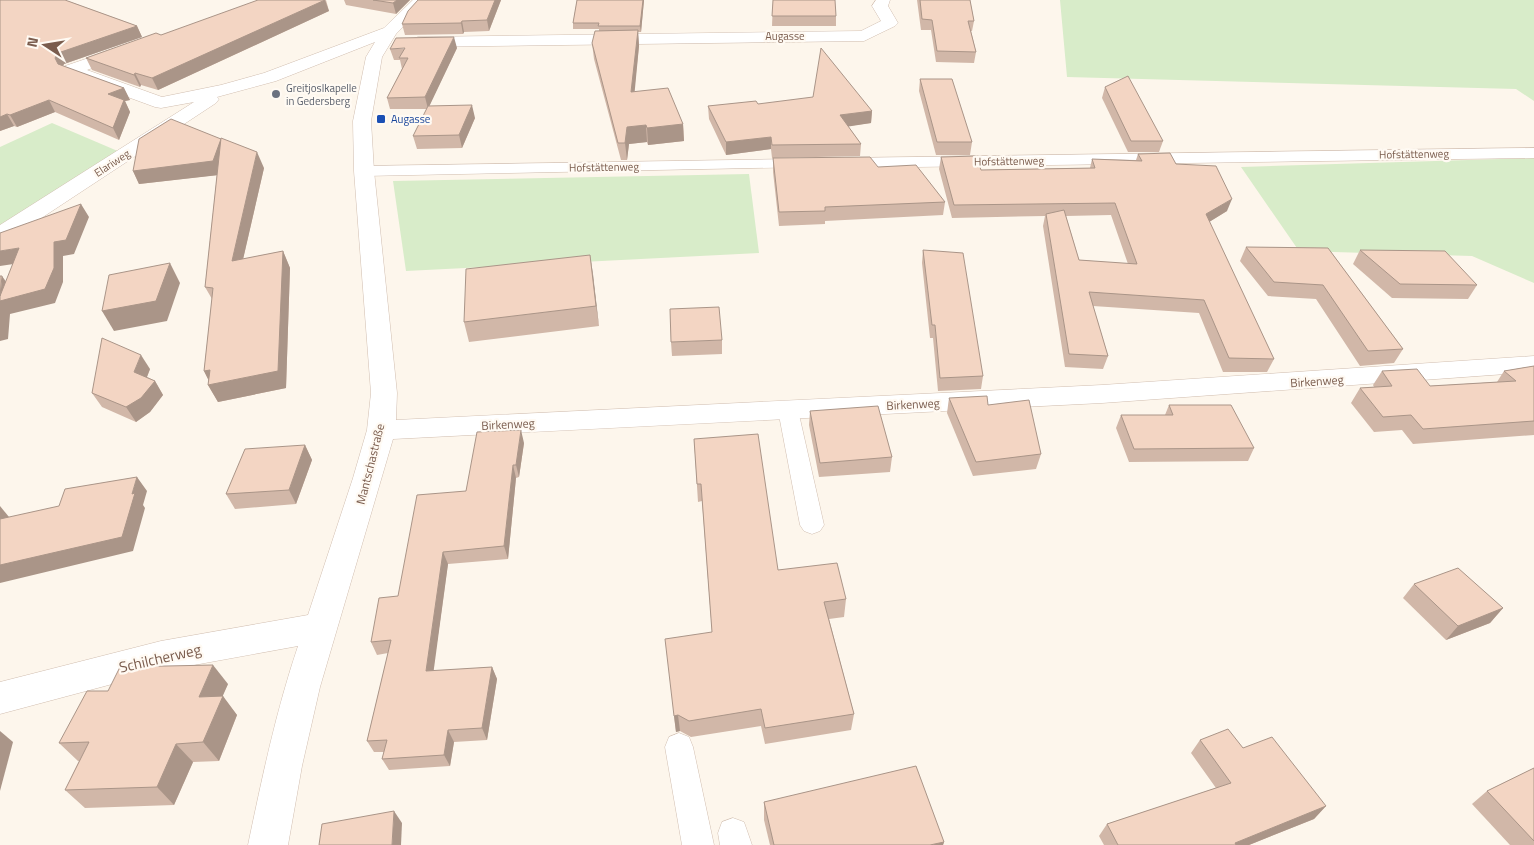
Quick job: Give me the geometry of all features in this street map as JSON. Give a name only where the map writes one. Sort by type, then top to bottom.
[{"type":"street","name":"Mantschastraße","points":[[268,845],[285,757],[302,687],[368,478],[381,430],[384,393],[364,171],[362,121],[374,57],[385,37],[421,0]]},
{"type":"street","name":"Augasse","points":[[385,37],[864,36],[890,22],[880,6],[883,0]]},
{"type":"street","name":"Elariweg","points":[[142,44],[71,70],[161,103],[224,90],[270,77],[385,37]]},
{"type":"street","name":"Elariweg","points":[[0,235],[224,90]]},
{"type":"street","name":"Birkenweg","points":[[381,430],[1310,382],[1534,364]]},
{"type":"street","name":"Schilcherweg","points":[[0,698],[161,656],[322,627]]},
{"type":"lane","name":"Hofstättenweg","points":[[364,171],[1534,152]]},
{"type":"lane","points":[[788,410],[812,525]]},
{"type":"lane","points":[[679,747],[698,845]]},
{"type":"green space","points":[[1060,0],[1534,0],[1534,101],[1516,89],[1067,77]]},
{"type":"green space","points":[[52,123],[120,152],[0,231],[0,147]]},
{"type":"green space","points":[[1534,158],[1534,283],[1472,256],[1299,251],[1241,167]]},
{"type":"green space","points":[[749,174],[759,253],[406,271],[393,181]]},
{"type":"building","points":[[0,0],[65,0],[137,26],[58,53],[55,58],[58,64],[124,88],[108,94],[124,100],[113,128],[49,100],[0,117]]},
{"type":"building","points":[[258,0],[325,0],[152,78],[135,73],[134,75],[86,58],[156,33],[161,35]]},
{"type":"building","points":[[373,0],[397,0],[393,3]]},
{"type":"building","points":[[418,0],[495,0],[487,20],[462,21],[461,23],[402,24],[408,11]]},
{"type":"building","points":[[577,0],[643,0],[640,26],[598,26],[599,23],[573,23]]},
{"type":"building","points":[[773,0],[835,0],[836,16],[772,16]]},
{"type":"building","points":[[920,0],[970,0],[974,21],[968,21],[976,52],[937,51],[932,20],[922,19]]},
{"type":"building","points":[[638,30],[631,92],[668,88],[683,124],[647,128],[646,125],[627,127],[625,143],[618,143],[592,43],[595,31]]},
{"type":"building","points":[[454,37],[425,97],[387,98],[408,58],[399,58],[405,48],[390,49],[396,38]]},
{"type":"building","points":[[821,48],[872,111],[840,115],[861,144],[772,145],[771,137],[726,142],[708,106],[756,101],[758,104],[813,97]]},
{"type":"building","points":[[1128,76],[1163,141],[1131,141],[1105,87]]},
{"type":"building","points":[[920,79],[952,79],[972,142],[937,142]]},
{"type":"building","points":[[472,105],[459,135],[413,136],[428,106]]},
{"type":"building","points":[[171,119],[221,139],[213,161],[133,171],[139,139]]},
{"type":"building","points":[[221,138],[257,152],[232,261],[283,251],[278,371],[208,385],[210,370],[204,371],[213,288],[205,287]]},
{"type":"building","points":[[1170,153],[1176,164],[1216,166],[1232,199],[1206,214],[1274,359],[1229,358],[1204,300],[1089,292],[1108,356],[1069,354],[1046,214],[1064,210],[1079,260],[1137,264],[1115,203],[954,205],[941,157],[976,156],[981,170],[1095,168],[1092,159],[1142,161],[1138,154]]},
{"type":"building","points":[[870,157],[878,167],[916,165],[945,202],[825,207],[825,211],[779,212],[773,158]]},
{"type":"building","points":[[81,204],[66,240],[54,242],[54,268],[45,289],[0,301],[0,296],[19,248],[0,251],[0,233]]},
{"type":"building","points":[[1246,247],[1328,248],[1403,349],[1368,351],[1323,285],[1274,282]]},
{"type":"building","points":[[923,250],[963,253],[983,376],[940,378],[935,325],[932,325]]},
{"type":"building","points":[[1360,250],[1445,251],[1477,285],[1400,284]]},
{"type":"building","points":[[590,255],[596,306],[464,322],[466,269]]},
{"type":"building","points":[[170,263],[156,301],[102,311],[109,275]]},
{"type":"building","points":[[0,276],[2,276],[0,296]]},
{"type":"building","points":[[719,307],[722,340],[671,342],[670,309]]},
{"type":"building","points":[[102,338],[141,355],[134,372],[155,381],[141,398],[126,407],[92,393]]},
{"type":"building","points":[[1534,366],[1534,421],[1423,429],[1411,415],[1383,417],[1360,388],[1392,386],[1382,371],[1417,369],[1430,386],[1516,381],[1504,371]]},
{"type":"building","points":[[987,396],[988,405],[1029,400],[1041,454],[976,462],[949,398]]},
{"type":"building","points":[[1169,405],[1231,405],[1254,448],[1134,449],[1121,415],[1173,415]]},
{"type":"building","points":[[878,406],[892,457],[820,463],[810,411]]},
{"type":"building","points":[[521,430],[516,465],[513,465],[504,546],[443,552],[426,671],[492,667],[482,728],[448,730],[444,755],[382,759],[387,740],[367,741],[391,640],[371,642],[379,598],[398,596],[417,495],[466,491],[477,432]]},
{"type":"building","points":[[758,434],[778,570],[837,563],[846,599],[824,602],[854,714],[765,728],[761,709],[689,721],[678,715],[674,716],[665,639],[712,632],[701,484],[697,484],[694,439]]},
{"type":"building","points":[[305,445],[289,490],[226,494],[245,449]]},
{"type":"building","points":[[137,477],[132,494],[135,493],[122,537],[0,565],[0,519],[59,506],[65,489]]},
{"type":"building","points":[[1458,568],[1503,608],[1458,626],[1414,584]]},
{"type":"building","points":[[213,665],[199,697],[223,696],[203,742],[176,744],[157,787],[65,790],[89,742],[59,743],[87,691],[108,691],[120,667]]},
{"type":"building","points":[[1228,729],[1243,748],[1272,737],[1326,806],[1235,843],[1236,845],[1118,845],[1107,824],[1231,783],[1200,740]]},
{"type":"building","points":[[916,766],[944,842],[930,845],[774,845],[764,802]]},
{"type":"building","points":[[1534,768],[1534,841],[1487,791]]},
{"type":"building","points":[[394,811],[392,845],[319,845],[322,824]]},
{"type":"place","name":"Greitjoslkapelle in Gedersberg","points":[[276,94]]},
{"type":"place","name":"Augasse","points":[[381,119]]}]
